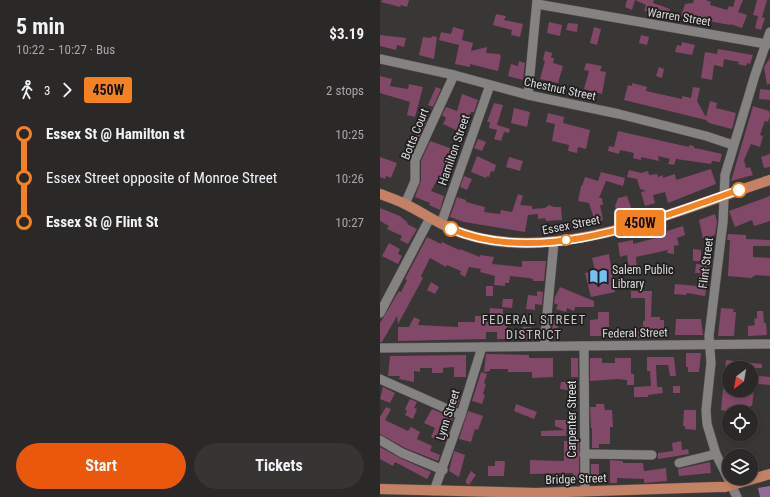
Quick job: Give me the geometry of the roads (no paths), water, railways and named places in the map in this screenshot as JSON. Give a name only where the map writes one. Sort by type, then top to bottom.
[{"type":"main road","name":"Essex Street","points":[[380,194],[405,204],[462,234],[494,241],[523,244],[554,242],[624,227],[770,180]]},
{"type":"main road","name":"Bridge Street","points":[[758,477],[770,474]]},
{"type":"main road","name":"Bridge Street","points":[[380,489],[522,493],[717,487],[731,485]]},
{"type":"street","name":"Warren Street","points":[[537,2],[768,44]]},
{"type":"street","points":[[528,95],[537,2]]},
{"type":"street","name":"Flint Street","points":[[722,466],[716,454],[706,417],[710,363],[709,344],[723,222],[725,175],[733,145],[768,44],[770,32]]},
{"type":"street","name":"Chestnut Street","points":[[380,59],[454,75],[528,95],[634,118],[706,136],[733,145]]},
{"type":"street","name":"Botts Court","points":[[405,204],[415,181],[415,160],[454,75]]},
{"type":"street","name":"Hamilton Street","points":[[441,224],[490,85]]},
{"type":"street","points":[[380,312],[430,218]]},
{"type":"street","points":[[544,346],[554,242]]},
{"type":"street","name":"Federal Street","points":[[380,348],[770,344]]},
{"type":"street","name":"Carpenter Street","points":[[584,346],[585,491]]},
{"type":"street","name":"Lynn Street","points":[[434,491],[461,415],[482,347]]},
{"type":"street","points":[[380,379],[461,415]]},
{"type":"street","points":[[380,440],[407,455],[442,470]]},
{"type":"street","points":[[584,454],[652,455]]},
{"type":"street","points":[[679,463],[716,454]]},
{"type":"street","name":"Flint Street","points":[[731,485],[737,497]]},
{"type":"place","name":"Salem Public Library","points":[[599,277]]},
{"type":"district","name":"FEDERAL STREET DISTRICT","points":[[534,326]]}]
